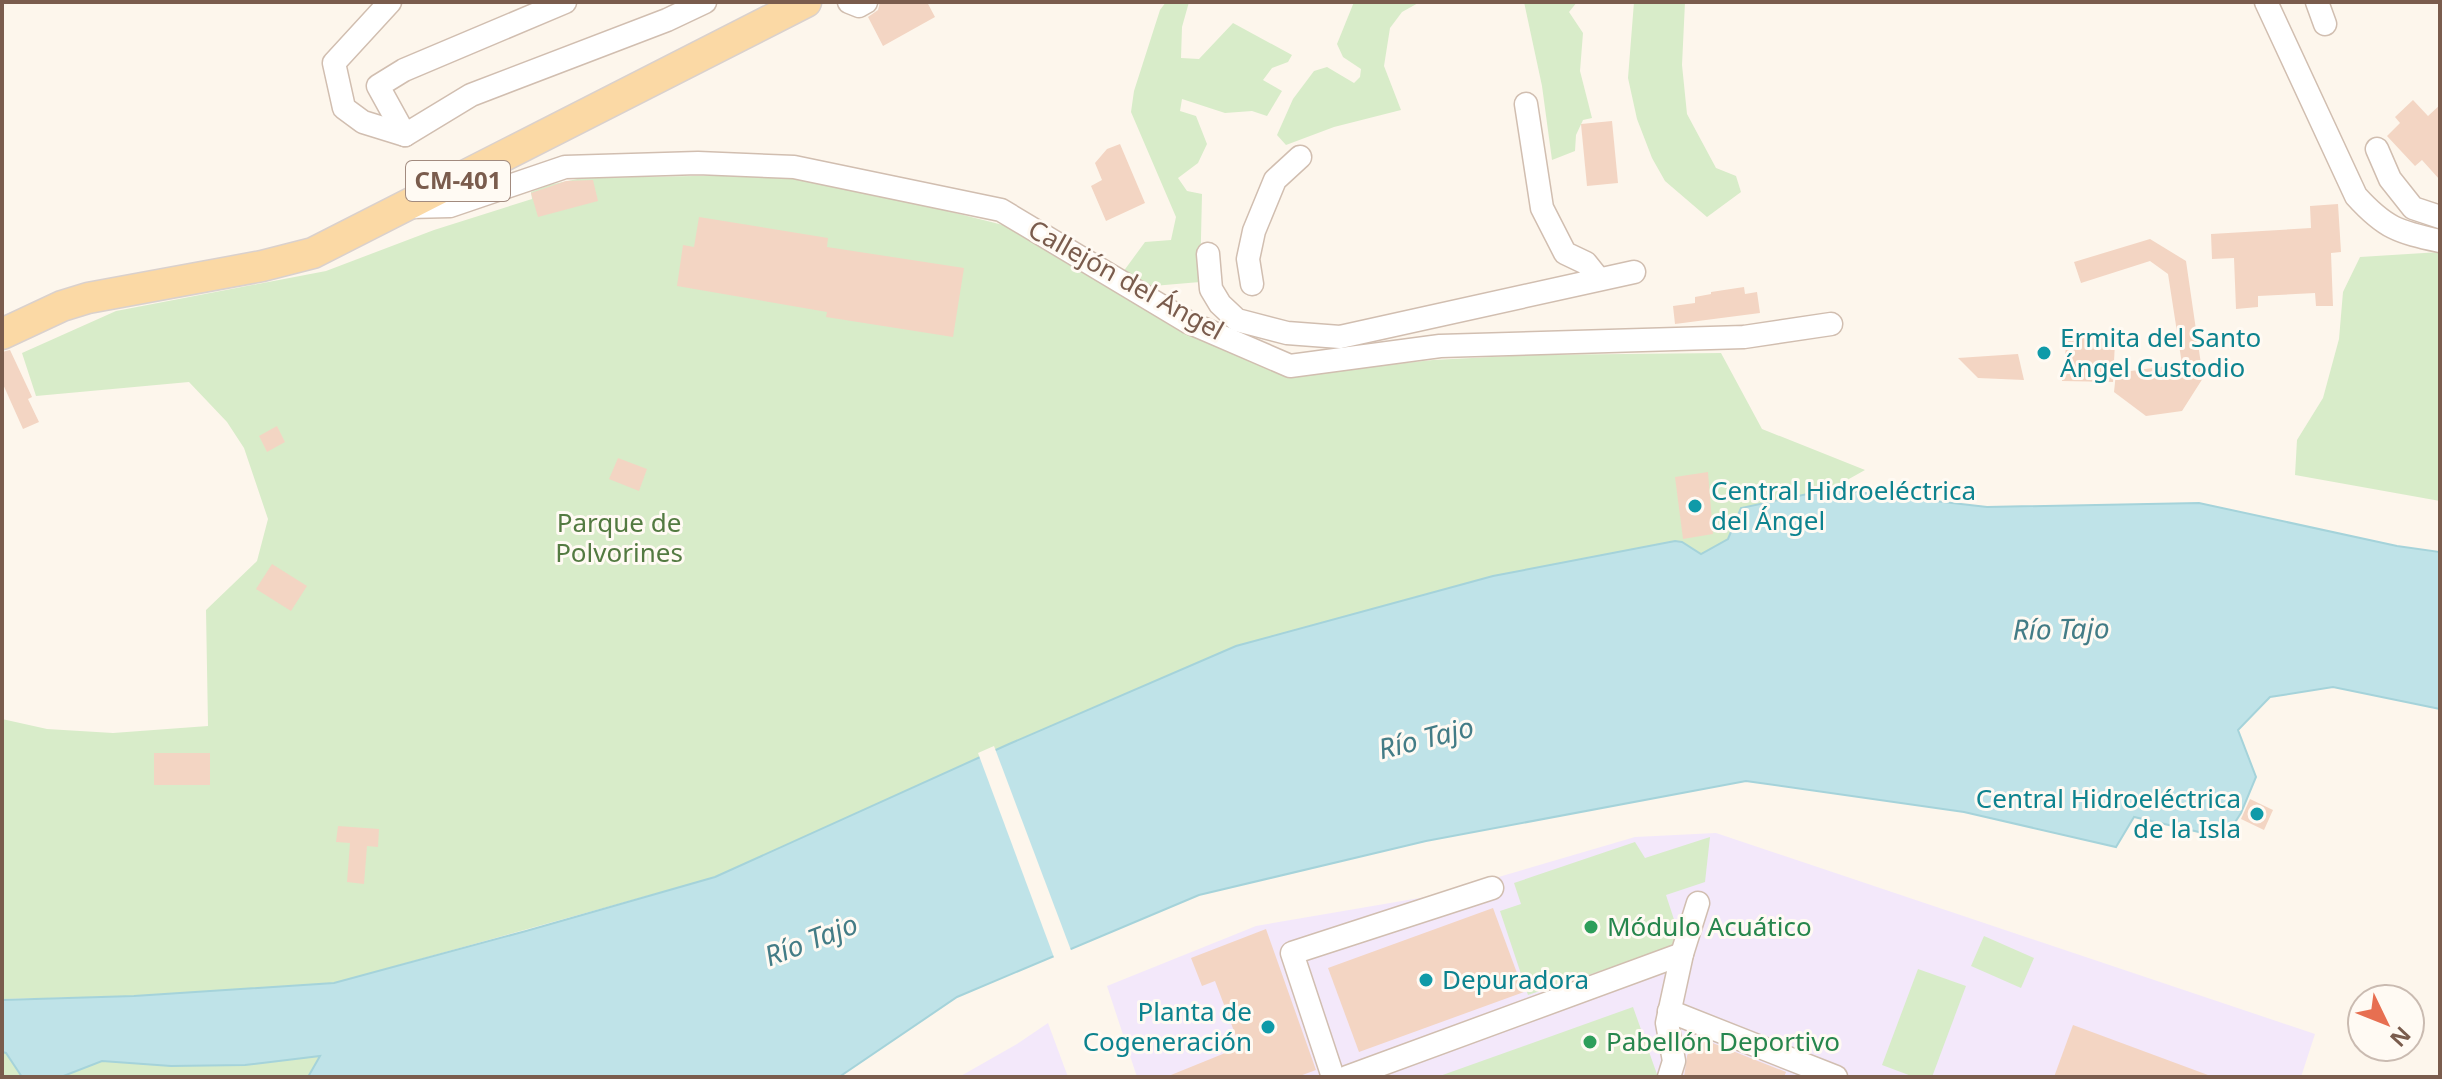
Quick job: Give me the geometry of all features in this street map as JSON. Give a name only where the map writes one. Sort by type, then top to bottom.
[{"type":"main road","name":"CM-401","points":[[2,334],[62,306],[88,298],[262,266],[313,253],[409,207],[806,2]]},
{"type":"street","points":[[390,2],[334,63],[344,108],[363,122],[405,135],[471,95],[705,2]]},
{"type":"street","points":[[405,135],[378,86],[404,70],[565,2]]},
{"type":"street","points":[[849,2],[859,6],[866,2]]},
{"type":"street","points":[[2266,2],[2356,196],[2377,219],[2408,234],[2440,241]]},
{"type":"street","points":[[2317,2],[2325,24]]},
{"type":"street","points":[[1526,104],[1542,208],[1565,253],[1586,263],[1598,278]]},
{"type":"street","points":[[549,134],[565,167]]},
{"type":"street","points":[[2377,149],[2390,179],[2413,208],[2440,217]]},
{"type":"street","points":[[1252,284],[1248,259],[1254,231],[1275,180],[1300,157]]},
{"type":"street","name":"Callejón del Ángel","points":[[409,207],[450,206],[565,167],[698,163],[794,167],[1001,210],[1188,322],[1290,366],[1440,346],[1744,337],[1831,324]]},
{"type":"street","points":[[1208,254],[1211,289],[1220,304],[1237,320],[1287,333],[1340,337],[1634,272]]},
{"type":"street","points":[[1333,1077],[1292,953],[1492,888]]},
{"type":"street","points":[[1669,1077],[1674,1061],[1667,1023],[1669,1011],[1698,903]]},
{"type":"street","points":[[1347,1077],[1682,954]]},
{"type":"street","points":[[1669,1011],[1836,1077]]},
{"type":"shaded area","points":[[1716,833],[2315,1034],[2301,1077],[1137,1077],[1107,986],[1256,926],[1437,895],[1635,837]]},
{"type":"shaded area","points":[[1048,1023],[1068,1077],[959,1077],[1017,1044]]},
{"type":"green space","points":[[1166,2],[1189,2],[1182,27],[1181,58],[1199,59],[1233,23],[1292,55],[1288,62],[1272,68],[1263,80],[1282,91],[1267,116],[1252,111],[1225,113],[1182,99],[1180,111],[1196,116],[1207,144],[1198,163],[1178,178],[1187,191],[1202,194],[1200,282],[1153,286],[1123,272],[1145,242],[1171,240],[1176,217],[1131,112],[1134,91],[1160,10]]},
{"type":"green space","points":[[1354,2],[1420,2],[1402,12],[1390,28],[1384,66],[1401,110],[1334,127],[1286,145],[1277,135],[1293,99],[1314,71],[1327,67],[1354,83],[1360,77],[1361,69],[1343,57],[1337,44]]},
{"type":"green space","points":[[1524,2],[1577,2],[1569,12],[1583,33],[1580,71],[1592,118],[1583,120],[1576,135],[1575,151],[1552,160],[1542,86]]},
{"type":"green space","points":[[1634,2],[1685,2],[1682,65],[1687,114],[1716,168],[1736,176],[1741,192],[1707,217],[1665,181],[1637,119],[1628,78]]},
{"type":"green space","name":"Parque de Polvorines","points":[[800,174],[1015,228],[1292,375],[1433,360],[1530,355],[1721,353],[1762,429],[1865,470],[1831,489],[1742,508],[1728,539],[1701,554],[1675,541],[1493,576],[1236,646],[1009,744],[715,877],[334,983],[134,996],[2,999],[2,719],[47,729],[113,733],[208,726],[206,610],[257,561],[268,519],[244,448],[227,422],[189,382],[36,396],[22,353],[116,311],[326,271],[434,230],[532,199],[531,192],[549,185],[582,178]]},
{"type":"green space","points":[[2440,252],[2440,501],[2295,475],[2297,440],[2323,398],[2339,339],[2343,292],[2360,257]]},
{"type":"green space","name":"Módulo Acuático","points":[[1710,837],[1705,882],[1666,895],[1682,944],[1528,995],[1500,911],[1521,904],[1514,883],[1635,842],[1645,858]]},
{"type":"green space","points":[[1984,936],[2034,958],[2021,988],[1971,966]]},
{"type":"green space","points":[[1918,969],[1966,986],[1932,1077],[1914,1077],[1882,1065]]},
{"type":"green space","name":"Pabellón Deportivo","points":[[1633,1007],[1658,1077],[1437,1077]]},
{"type":"green space","points":[[2,1052],[6,1053],[22,1077],[2,1077]]},
{"type":"green space","points":[[321,1056],[308,1077],[61,1077],[101,1061],[171,1066],[245,1065]]},
{"type":"water","name":"Río Tajo","points":[[1831,489],[1987,507],[2199,503],[2397,546],[2440,552],[2440,709],[2333,687],[2270,697],[2238,730],[2256,777],[2241,813],[2225,838],[2134,817],[2116,847],[1964,812],[1746,781],[1426,841],[1199,895],[957,997],[839,1077],[308,1077],[320,1056],[245,1065],[171,1066],[102,1061],[61,1077],[22,1077],[6,1053],[2,1052],[2,1000],[134,996],[334,983],[526,931],[715,877],[1009,744],[1236,646],[1493,576],[1675,541],[1701,554],[1728,539],[1741,508]]},
{"type":"pier","points":[[994,746],[1072,953],[1055,960],[978,753]]},
{"type":"building","points":[[880,2],[927,2],[935,17],[883,46],[868,17],[878,10]]},
{"type":"building","points":[[2413,100],[2428,116],[2440,105],[2440,180],[2422,160],[2415,166],[2387,136],[2400,123],[2395,117]]},
{"type":"building","points":[[1612,121],[1618,183],[1587,186],[1581,124]]},
{"type":"building","points":[[1120,144],[1145,203],[1106,221],[1091,186],[1102,180],[1095,163],[1107,149]]},
{"type":"building","points":[[593,180],[598,201],[538,217],[531,193],[566,181]]},
{"type":"building","points":[[2338,204],[2341,252],[2331,253],[2333,306],[2316,306],[2315,293],[2258,296],[2258,307],[2236,309],[2234,258],[2212,259],[2211,234],[2311,228],[2310,206]]},
{"type":"building","points":[[699,217],[828,238],[827,247],[964,268],[953,337],[826,317],[827,312],[677,286],[683,245],[694,247]]},
{"type":"building","points":[[2150,239],[2186,261],[2203,378],[2182,411],[2146,416],[2114,392],[2116,373],[2182,364],[2168,274],[2150,261],[2081,283],[2074,262]]},
{"type":"building","points":[[1744,287],[1745,294],[1757,292],[1760,313],[1675,324],[1673,306],[1695,303],[1695,297],[1711,292]]},
{"type":"building","points":[[2109,336],[2115,342],[2113,382],[2062,381],[2067,338]]},
{"type":"building","points":[[10,350],[32,397],[28,399],[39,422],[23,429],[2,382],[2,352]]},
{"type":"building","points":[[2018,354],[2024,380],[1978,378],[1958,358]]},
{"type":"building","points":[[277,426],[285,442],[267,452],[259,436]]},
{"type":"building","points":[[618,458],[647,469],[639,491],[609,479]]},
{"type":"building","name":"Central Hidroeléctrica del Ángel","points":[[1708,472],[1713,534],[1683,539],[1675,477]]},
{"type":"building","points":[[272,564],[307,586],[291,611],[256,589]]},
{"type":"building","points":[[154,753],[210,753],[210,785],[154,785]]},
{"type":"building","name":"Central Hidroeléctrica de la Isla","points":[[2250,799],[2273,810],[2264,830],[2241,819]]},
{"type":"building","points":[[338,826],[379,829],[378,847],[367,846],[364,884],[347,882],[350,843],[336,842]]},
{"type":"building","name":"Depuradora","points":[[1493,908],[1524,992],[1359,1052],[1328,968]]},
{"type":"building","name":"Planta de Cogeneración","points":[[1266,929],[1316,1070],[1297,1077],[1166,1077],[1240,1047],[1215,981],[1202,986],[1191,958]]},
{"type":"building","points":[[2073,1025],[2208,1075],[2208,1077],[2054,1077]]},
{"type":"building","points":[[1695,1036],[1786,1072],[1784,1077],[1684,1077],[1687,1056]]},
{"type":"place","name":"Ermita del Santo Ángel Custodio","points":[[2044,353]]},
{"type":"place","name":"Central Hidroeléctrica del Ángel","points":[[1695,506]]},
{"type":"place","name":"Central Hidroeléctrica de la Isla","points":[[2257,814]]},
{"type":"place","name":"Módulo Acuático","points":[[1591,927]]},
{"type":"place","name":"Depuradora","points":[[1426,980]]},
{"type":"place","name":"Planta de Cogeneración","points":[[1268,1027]]},
{"type":"place","name":"Pabellón Deportivo","points":[[1590,1042]]}]
